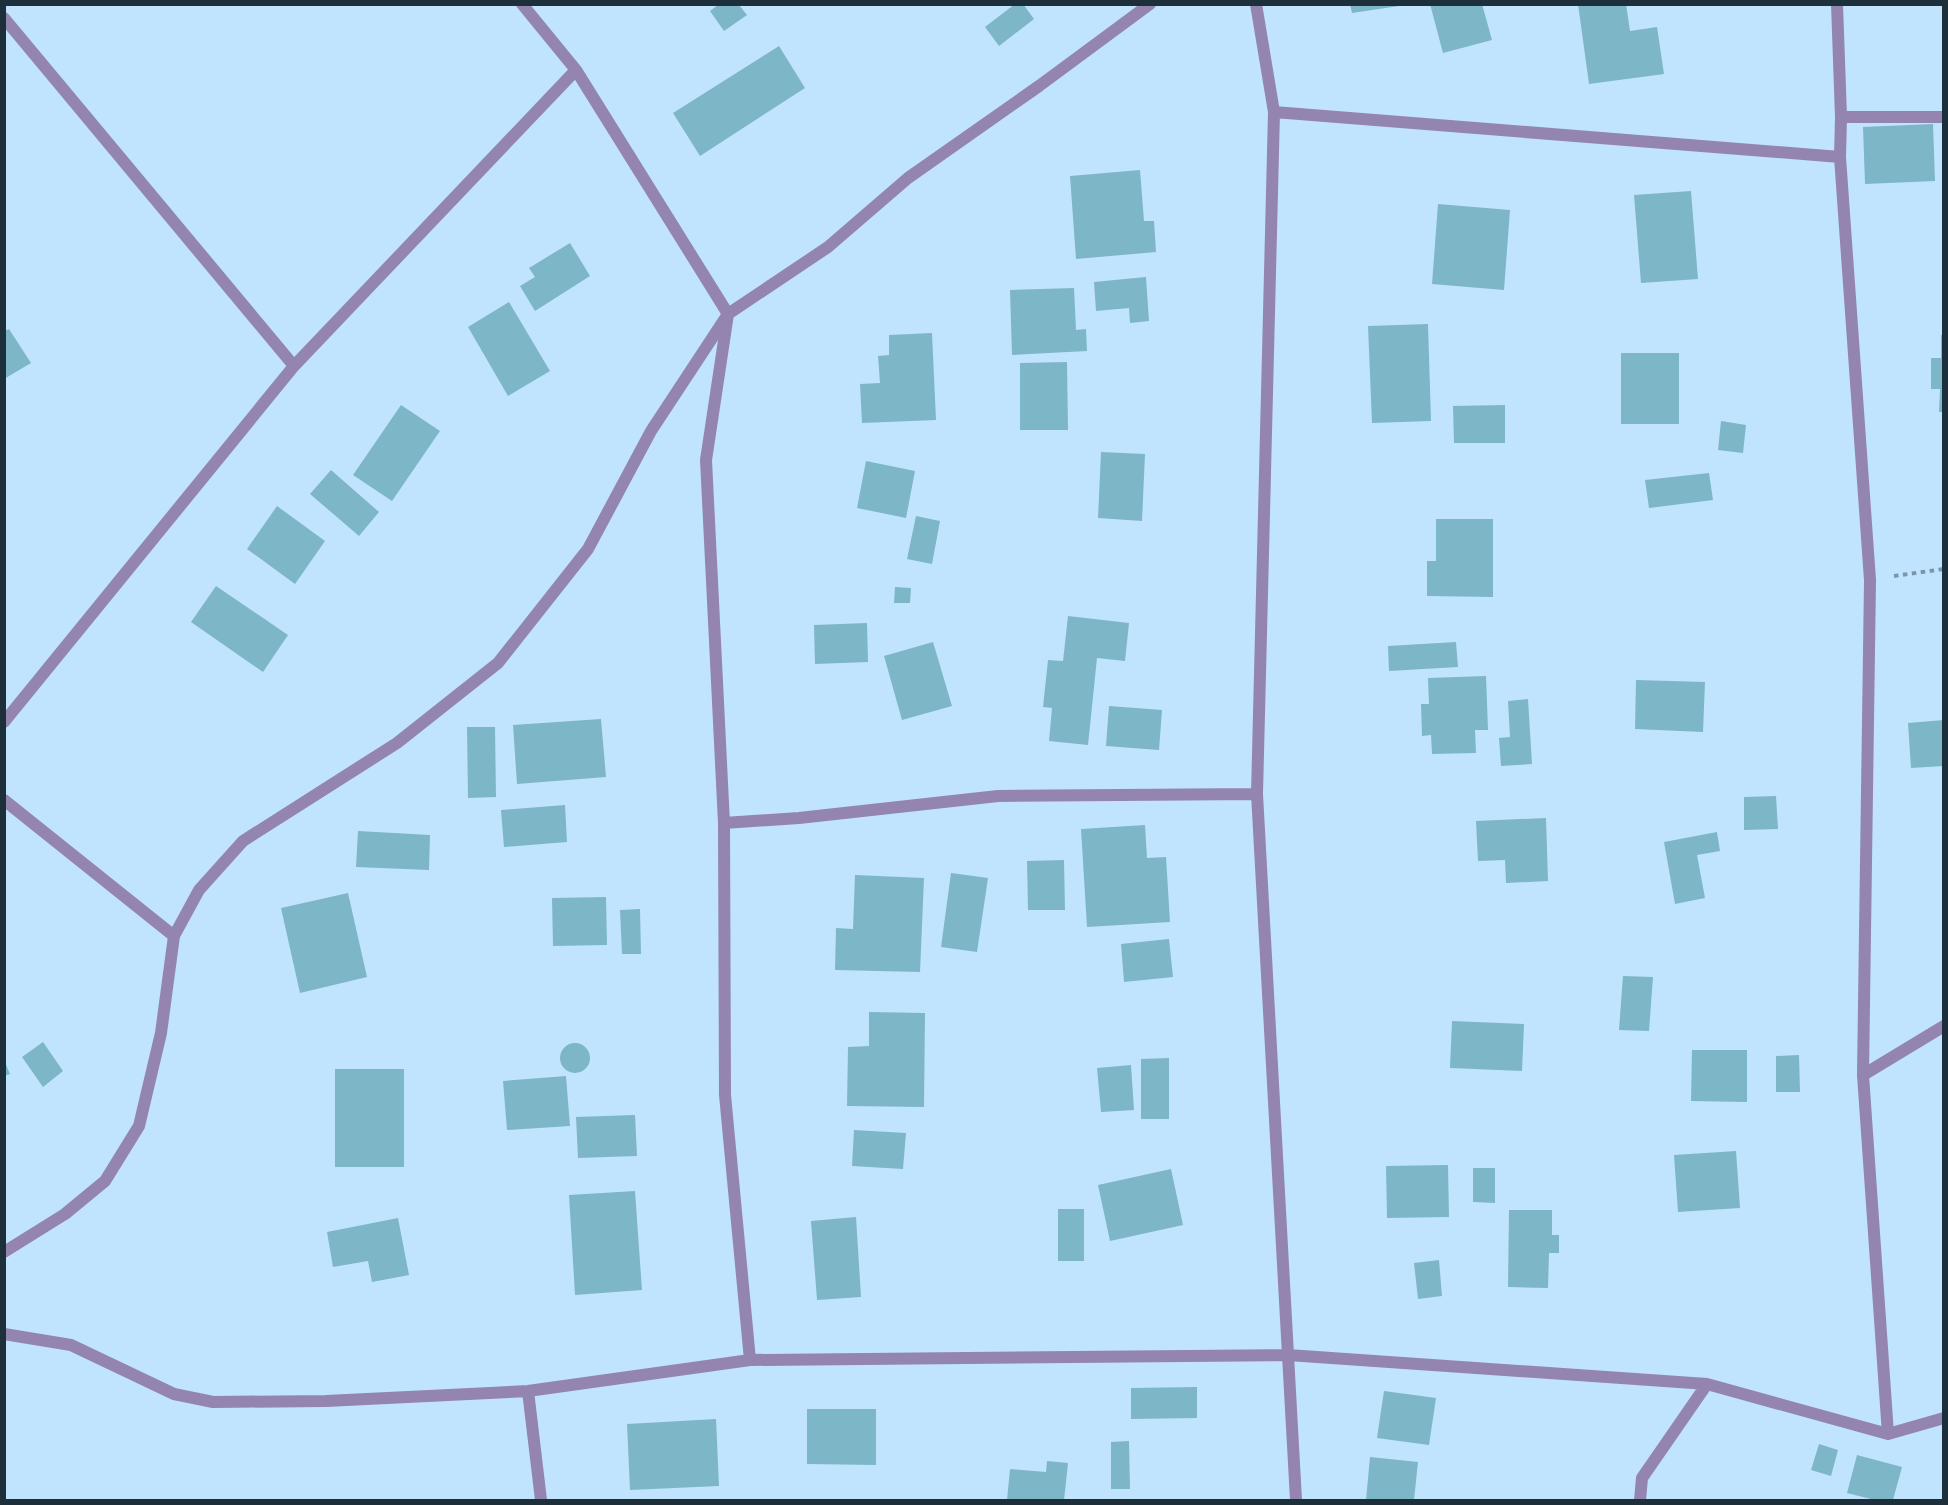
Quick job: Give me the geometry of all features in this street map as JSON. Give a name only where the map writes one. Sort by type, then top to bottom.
[{"type":"street","points":[[522,4],[576,70],[728,314],[706,460],[724,823],[725,1095],[750,1360]]},
{"type":"street","points":[[4,1252],[65,1214],[105,1181],[140,1126],[161,1033],[174,936],[199,890],[243,841],[398,742],[498,663],[588,549],[651,431],[728,314],[828,247],[908,178],[1150,4]]},
{"type":"street","points":[[1256,4],[1274,112],[1257,794],[1296,1500]]},
{"type":"street","points":[[1837,4],[1840,157],[1870,580],[1863,1075],[1888,1434]]},
{"type":"street","points":[[4,18],[294,366]]},
{"type":"street","points":[[4,722],[294,366],[576,70]]},
{"type":"street","points":[[1274,112],[1840,157]]},
{"type":"street","points":[[1841,117],[1944,117]]},
{"type":"street","points":[[724,823],[799,818],[998,796],[1257,794]]},
{"type":"street","points":[[4,800],[174,936]]},
{"type":"street","points":[[1863,1075],[1944,1026]]},
{"type":"street","points":[[4,1334],[71,1345],[174,1394],[213,1402],[326,1401],[528,1391],[750,1360],[1288,1354],[1707,1384],[1888,1434],[1944,1418]]},
{"type":"street","points":[[1640,1500],[1642,1478],[1707,1384]]},
{"type":"street","points":[[528,1391],[541,1500]]},
{"type":"path","points":[[1870,580],[1944,569]]},
{"type":"building","points":[[1015,4],[1023,4],[1034,19],[999,46],[985,27]]},
{"type":"building","points":[[1350,4],[1399,4],[1399,6],[1352,13]]},
{"type":"building","points":[[1430,4],[1482,4],[1492,40],[1443,53]]},
{"type":"building","points":[[1578,4],[1626,4],[1630,31],[1657,27],[1664,74],[1589,84]]},
{"type":"building","points":[[718,5],[739,5],[747,15],[724,31],[710,11]]},
{"type":"building","points":[[779,46],[805,88],[700,156],[673,113]]},
{"type":"building","points":[[1933,124],[1935,181],[1865,184],[1863,127]]},
{"type":"building","points":[[1140,170],[1144,221],[1154,221],[1156,252],[1076,259],[1070,176]]},
{"type":"building","points":[[1691,191],[1698,279],[1641,283],[1634,195]]},
{"type":"building","points":[[1438,204],[1510,210],[1504,290],[1432,284]]},
{"type":"building","points":[[570,243],[590,276],[535,311],[520,286],[535,277],[529,268]]},
{"type":"building","points":[[1146,277],[1149,321],[1130,323],[1129,308],[1096,311],[1094,282]]},
{"type":"building","points":[[1074,288],[1076,330],[1086,329],[1087,351],[1012,355],[1010,290]]},
{"type":"building","points":[[509,302],[550,371],[508,396],[468,327]]},
{"type":"building","points":[[1428,324],[1431,421],[1372,423],[1368,326]]},
{"type":"building","points":[[9,329],[31,363],[4,379],[4,331]]},
{"type":"building","points":[[932,333],[936,420],[862,423],[860,384],[880,383],[878,356],[889,355],[889,335]]},
{"type":"building","points":[[1941,335],[1944,335],[1944,412],[1939,412],[1940,389],[1931,389],[1931,358],[1941,358]]},
{"type":"building","points":[[1621,353],[1679,353],[1679,424],[1621,424]]},
{"type":"building","points":[[1067,362],[1068,430],[1020,430],[1020,363]]},
{"type":"building","points":[[401,405],[440,431],[392,501],[353,475]]},
{"type":"building","points":[[1505,405],[1505,443],[1454,443],[1453,406]]},
{"type":"building","points":[[1721,421],[1746,425],[1743,453],[1718,450]]},
{"type":"building","points":[[1101,452],[1145,454],[1142,521],[1098,518]]},
{"type":"building","points":[[866,461],[915,471],[906,518],[857,508]]},
{"type":"building","points":[[331,470],[379,512],[359,536],[310,494]]},
{"type":"building","points":[[1709,473],[1713,500],[1649,508],[1645,480]]},
{"type":"building","points":[[277,506],[325,541],[295,584],[247,549]]},
{"type":"building","points":[[916,516],[940,521],[932,564],[907,559]]},
{"type":"building","points":[[1436,519],[1493,519],[1493,597],[1427,596],[1427,561],[1436,561]]},
{"type":"building","points":[[216,586],[288,635],[263,672],[191,622]]},
{"type":"building","points":[[895,587],[911,588],[910,603],[894,603]]},
{"type":"building","points":[[1068,616],[1129,623],[1125,661],[1097,658],[1088,745],[1049,741],[1052,708],[1043,707],[1048,660],[1063,661]]},
{"type":"building","points":[[867,623],[868,662],[815,664],[814,625]]},
{"type":"building","points":[[933,642],[952,706],[902,720],[884,656]]},
{"type":"building","points":[[1456,642],[1458,667],[1389,671],[1388,646]]},
{"type":"building","points":[[1486,676],[1488,730],[1475,730],[1476,753],[1432,754],[1431,735],[1422,736],[1421,704],[1429,704],[1428,678]]},
{"type":"building","points":[[1636,680],[1705,682],[1703,732],[1635,729]]},
{"type":"building","points":[[1528,699],[1532,764],[1501,766],[1499,738],[1510,737],[1508,701]]},
{"type":"building","points":[[1109,706],[1162,710],[1159,750],[1106,746]]},
{"type":"building","points":[[601,719],[606,777],[517,784],[513,725]]},
{"type":"building","points":[[1944,720],[1944,766],[1911,768],[1908,723]]},
{"type":"building","points":[[467,727],[495,727],[496,797],[468,798]]},
{"type":"building","points":[[1776,796],[1778,829],[1744,830],[1744,797]]},
{"type":"building","points":[[565,805],[567,842],[504,847],[501,810]]},
{"type":"building","points":[[1546,818],[1548,881],[1506,883],[1505,860],[1478,861],[1476,821]]},
{"type":"building","points":[[1145,825],[1147,858],[1166,857],[1170,922],[1087,927],[1081,829]]},
{"type":"building","points":[[358,831],[430,835],[429,870],[356,867]]},
{"type":"building","points":[[1717,832],[1720,851],[1697,855],[1705,898],[1675,904],[1664,842]]},
{"type":"building","points":[[1064,860],[1065,910],[1028,910],[1027,861]]},
{"type":"building","points":[[951,873],[988,878],[977,952],[941,947]]},
{"type":"building","points":[[855,875],[924,878],[920,972],[835,970],[836,928],[853,929]]},
{"type":"building","points":[[348,893],[367,977],[300,993],[281,908]]},
{"type":"building","points":[[606,897],[607,945],[553,946],[552,898]]},
{"type":"building","points":[[640,909],[641,954],[622,954],[620,910]]},
{"type":"building","points":[[1169,939],[1173,977],[1124,982],[1121,944]]},
{"type":"building","points":[[1623,976],[1653,977],[1649,1031],[1619,1030]]},
{"type":"building","points":[[869,1012],[925,1013],[924,1107],[847,1106],[848,1047],[869,1046]]},
{"type":"building","points":[[1452,1021],[1524,1024],[1522,1071],[1450,1068]]},
{"type":"building","points":[[43,1042],[63,1071],[43,1087],[22,1057]]},
{"type":"building","points":[[575,1043],[586,1047],[590,1058],[586,1069],[575,1073],[564,1069],[560,1058],[564,1047]]},
{"type":"building","points":[[1692,1050],[1747,1050],[1747,1102],[1691,1101]]},
{"type":"building","points":[[1799,1055],[1800,1092],[1776,1092],[1776,1056]]},
{"type":"building","points":[[1169,1058],[1169,1119],[1141,1119],[1141,1059]]},
{"type":"building","points":[[4,1060],[10,1074],[4,1076]]},
{"type":"building","points":[[1131,1065],[1134,1110],[1101,1112],[1097,1068]]},
{"type":"building","points":[[335,1069],[404,1069],[404,1167],[335,1167]]},
{"type":"building","points":[[566,1076],[570,1126],[507,1130],[503,1081]]},
{"type":"building","points":[[635,1115],[637,1156],[578,1158],[576,1117]]},
{"type":"building","points":[[854,1130],[906,1133],[903,1169],[852,1166]]},
{"type":"building","points":[[1736,1151],[1740,1208],[1678,1212],[1674,1155]]},
{"type":"building","points":[[1448,1165],[1449,1217],[1387,1218],[1386,1166]]},
{"type":"building","points":[[1473,1168],[1495,1168],[1495,1203],[1473,1202]]},
{"type":"building","points":[[1171,1169],[1183,1225],[1110,1241],[1098,1185]]},
{"type":"building","points":[[635,1191],[642,1290],[575,1295],[569,1195]]},
{"type":"building","points":[[1058,1209],[1084,1209],[1084,1261],[1058,1261]]},
{"type":"building","points":[[1509,1210],[1552,1210],[1552,1235],[1559,1235],[1559,1253],[1549,1253],[1548,1288],[1508,1287]]},
{"type":"building","points":[[856,1217],[861,1297],[817,1300],[811,1221]]},
{"type":"building","points":[[398,1218],[409,1275],[372,1282],[368,1261],[333,1267],[327,1232]]},
{"type":"building","points":[[1439,1260],[1442,1296],[1418,1299],[1414,1263]]},
{"type":"building","points":[[1197,1387],[1197,1418],[1131,1419],[1131,1388]]},
{"type":"building","points":[[1384,1391],[1436,1398],[1429,1445],[1377,1438]]},
{"type":"building","points":[[807,1409],[876,1409],[876,1465],[807,1464]]},
{"type":"building","points":[[716,1419],[719,1486],[630,1490],[627,1424]]},
{"type":"building","points":[[1129,1441],[1130,1489],[1111,1489],[1111,1442]]},
{"type":"building","points":[[1819,1444],[1838,1450],[1831,1476],[1811,1470]]},
{"type":"building","points":[[1857,1455],[1902,1467],[1893,1500],[1875,1500],[1847,1493]]},
{"type":"building","points":[[1370,1457],[1418,1462],[1414,1500],[1366,1500]]},
{"type":"building","points":[[1047,1461],[1068,1463],[1064,1500],[1007,1500],[1010,1469],[1046,1472]]}]
